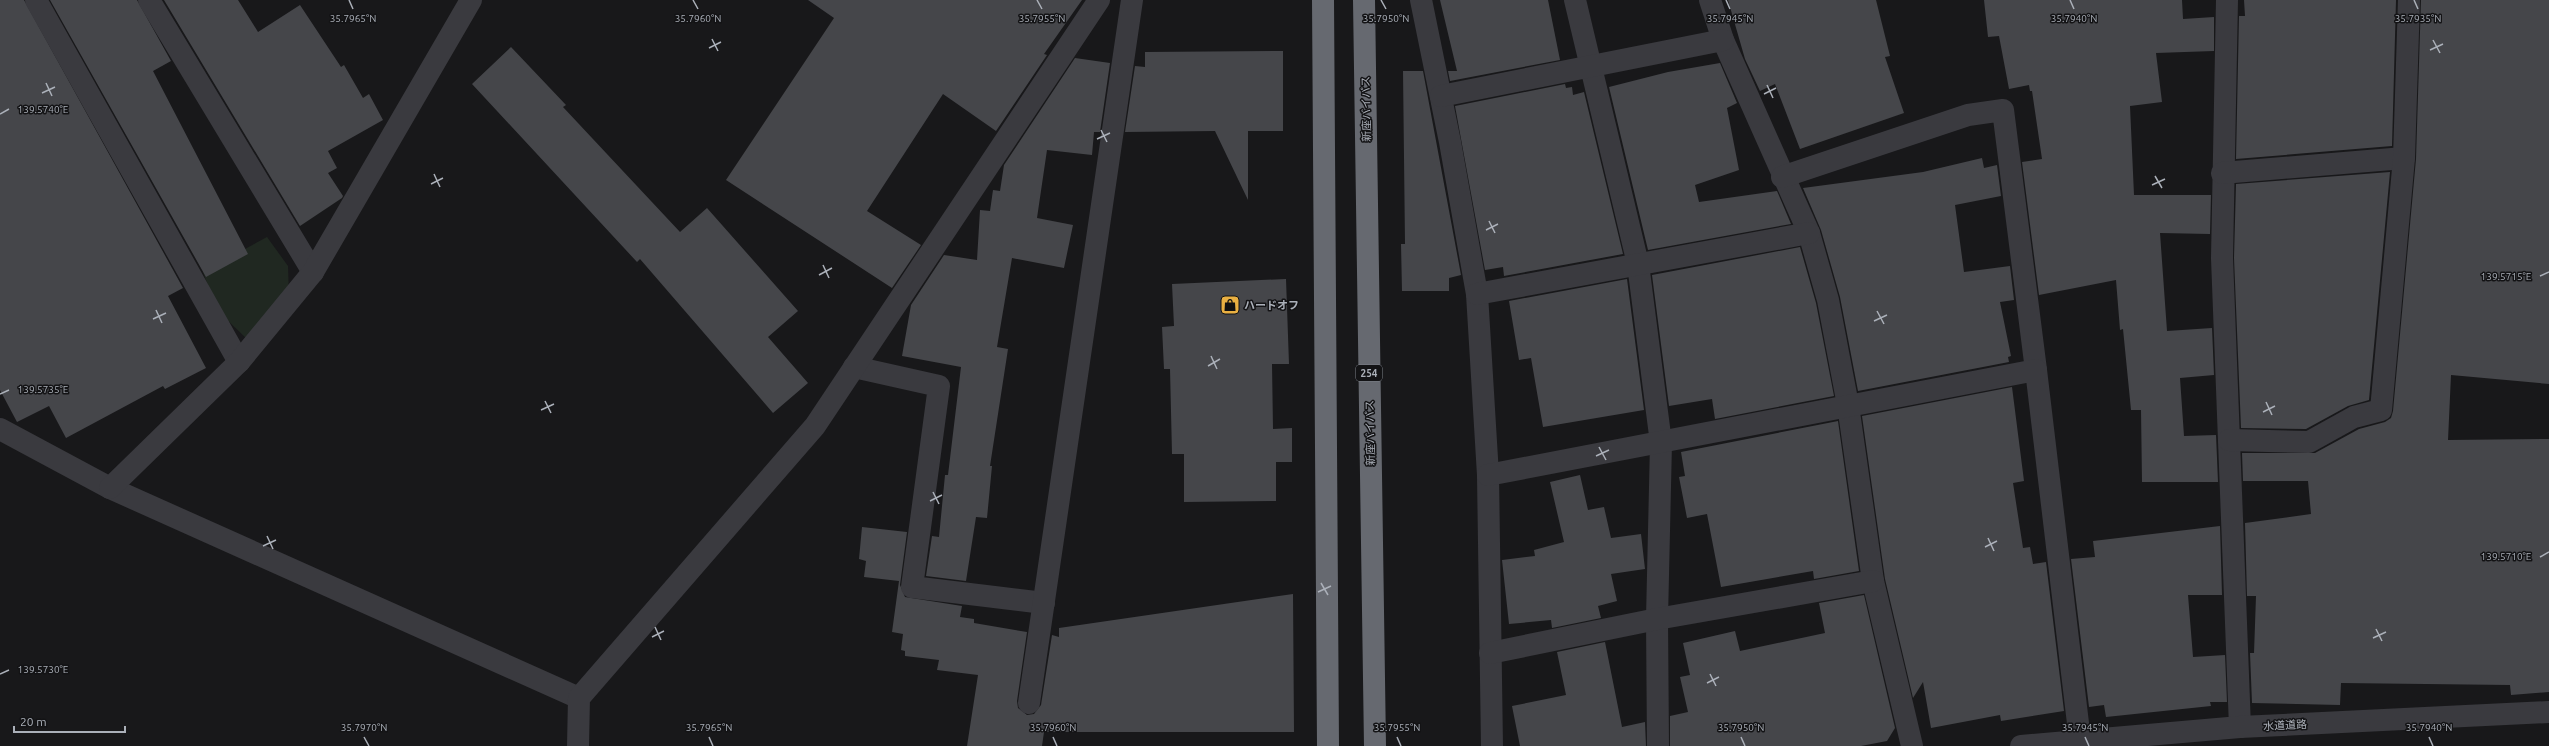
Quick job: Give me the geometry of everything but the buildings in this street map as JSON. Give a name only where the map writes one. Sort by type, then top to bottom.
[{"type":"highway","points":[[1323,0],[1328,746]]},
{"type":"highway","name":"新座バイパス","points":[[1364,0],[1374,746]]},
{"type":"street","points":[[36,0],[239,362]]},
{"type":"street","points":[[149,0],[313,272]]},
{"type":"street","points":[[110,488],[239,362],[313,272],[471,0]]},
{"type":"street","points":[[578,746],[579,698],[816,426],[1099,0]]},
{"type":"street","points":[[1029,704],[1132,0]]},
{"type":"street","points":[[1421,0],[1441,96],[1477,294],[1488,475],[1492,746]]},
{"type":"street","points":[[1575,0],[1592,65],[1638,264],[1661,443],[1657,619],[1658,746]]},
{"type":"street","points":[[1710,0],[1722,40],[1782,177],[1809,233],[1828,300],[1848,405],[1873,581],[1912,746]]},
{"type":"street","points":[[2227,0],[2222,172],[2222,258],[2240,727]]},
{"type":"street","points":[[2229,440],[2309,442],[2354,417],[2380,410],[2404,158],[2409,0]]},
{"type":"street","points":[[1441,96],[1722,40]]},
{"type":"street","points":[[1782,177],[1968,115],[2003,110],[2036,370],[2080,740]]},
{"type":"street","points":[[2222,172],[2404,158]]},
{"type":"street","points":[[1477,294],[1809,233]]},
{"type":"street","points":[[854,367],[939,386],[912,587],[1044,603]]},
{"type":"street","points":[[1488,475],[2036,370]]},
{"type":"street","points":[[0,429],[110,488],[579,698]]},
{"type":"street","points":[[1490,653],[1657,619],[1873,581]]},
{"type":"street","name":"水道道路","points":[[2021,746],[2240,727],[2549,712]]},
{"type":"shaded area","points":[[267,237],[288,266],[289,298],[251,343],[217,310],[203,272]]},
{"type":"place","name":"ハードオフ","points":[[1230,305]]}]
